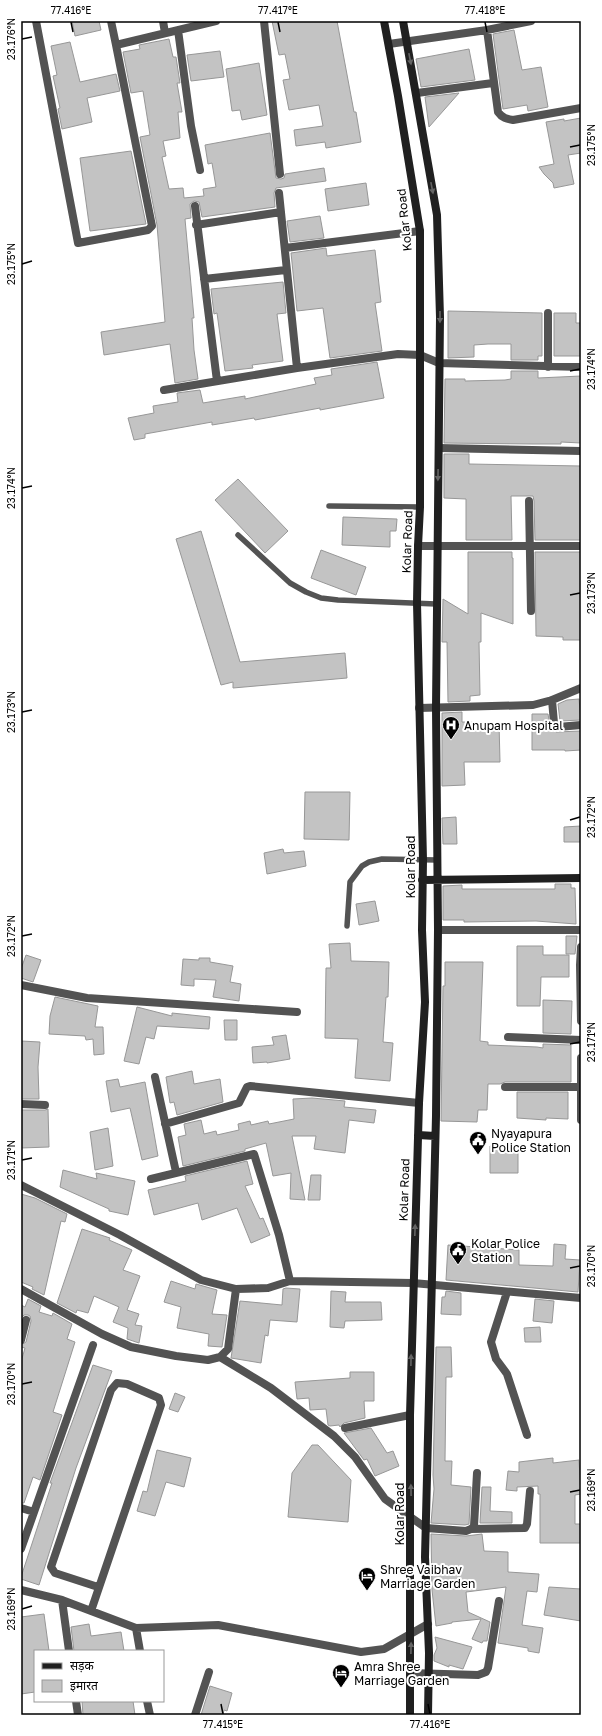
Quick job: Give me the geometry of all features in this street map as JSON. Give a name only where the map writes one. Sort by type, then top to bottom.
[{"type":"main road","name":"Kolar Road","points":[[384,21],[404,126],[420,231],[420,507],[418,603],[423,860],[422,930],[425,1002],[419,1103],[410,1415],[410,1715]]},
{"type":"main road","points":[[403,21],[417,93],[437,215],[440,254],[439,448],[436,604],[438,930],[425,1576],[428,1624],[428,1715]]},
{"type":"main road","points":[[422,880],[581,878]]},
{"type":"main road","points":[[418,1135],[435,1136]]},
{"type":"street","points":[[36,21],[78,243],[148,230],[152,226],[111,21]]},
{"type":"street","points":[[163,21],[165,33]]},
{"type":"street","points":[[116,45],[216,21]]},
{"type":"street","points":[[264,21],[280,174]]},
{"type":"street","points":[[389,44],[486,30],[531,21]]},
{"type":"street","points":[[178,30],[191,126],[200,170]]},
{"type":"street","points":[[486,30],[498,112],[506,119],[514,120],[581,108]]},
{"type":"street","points":[[417,93],[493,82]]},
{"type":"street","points":[[279,193],[297,368]]},
{"type":"street","points":[[195,206],[196,225],[217,381]]},
{"type":"street","points":[[196,225],[281,212]]},
{"type":"street","points":[[285,248],[420,231]]},
{"type":"street","points":[[204,279],[286,270]]},
{"type":"street","points":[[548,313],[548,367]]},
{"type":"street","points":[[164,390],[297,368],[398,354],[420,355],[439,363],[581,367]]},
{"type":"street","points":[[439,448],[581,451]]},
{"type":"street","points":[[529,501],[531,611]]},
{"type":"street","points":[[418,546],[581,546]]},
{"type":"street","points":[[419,708],[532,705],[552,700],[581,688]]},
{"type":"street","points":[[552,700],[554,723],[558,727],[581,725]]},
{"type":"street","points":[[438,930],[581,930]]},
{"type":"street","points":[[581,947],[581,1021]]},
{"type":"street","points":[[21,985],[87,998],[297,1012]]},
{"type":"street","points":[[508,1037],[581,1040]]},
{"type":"street","points":[[581,1058],[581,1120]]},
{"type":"street","points":[[155,1077],[176,1172]]},
{"type":"street","points":[[165,1124],[240,1103],[247,1087],[250,1086],[419,1103]]},
{"type":"street","points":[[505,1087],[580,1087]]},
{"type":"street","points":[[21,1104],[45,1105]]},
{"type":"street","points":[[151,1179],[252,1154],[255,1155],[279,1234],[290,1281]]},
{"type":"street","points":[[21,1184],[120,1235],[201,1280],[236,1289],[268,1288],[290,1281],[413,1283],[581,1298]]},
{"type":"street","points":[[21,1289],[102,1334],[131,1348],[208,1360],[220,1357],[228,1349],[236,1289]]},
{"type":"street","points":[[507,1292],[491,1342],[496,1359],[507,1374],[527,1435]]},
{"type":"street","points":[[21,1340],[26,1320]]},
{"type":"street","points":[[21,1548],[92,1345]]},
{"type":"street","points":[[220,1357],[271,1388],[334,1436],[355,1457],[385,1499],[426,1528],[466,1531],[471,1529],[525,1528],[527,1524],[530,1491]]},
{"type":"street","points":[[91,1611],[98,1586],[161,1405],[159,1398],[127,1384],[117,1383],[111,1390],[50,1567],[55,1573],[98,1586]]},
{"type":"street","points":[[345,1428],[410,1415]]},
{"type":"street","points":[[471,1529],[474,1526],[476,1473]]},
{"type":"street","points":[[21,1508],[34,1512]]},
{"type":"street","points":[[21,1590],[62,1600],[136,1628],[218,1626],[361,1652],[384,1649],[411,1632],[428,1624]]},
{"type":"street","points":[[62,1600],[69,1650]]},
{"type":"street","points":[[410,1673],[478,1675],[486,1672],[488,1668],[499,1602]]},
{"type":"street","points":[[136,1628],[140,1650]]},
{"type":"street","points":[[195,1715],[208,1672]]},
{"type":"street","points":[[76,1702],[78,1715]]},
{"type":"street","points":[[148,1702],[150,1715]]},
{"type":"lane","points":[[328,506],[420,507]]},
{"type":"lane","points":[[238,535],[290,583],[321,598],[436,604]]},
{"type":"lane","points":[[347,926],[350,882],[362,866],[369,862],[382,860],[437,860]]},
{"type":"building","points":[[72,21],[99,21],[101,30],[75,36]]},
{"type":"building","points":[[272,21],[337,21],[361,142],[326,148],[325,142],[296,146],[294,130],[323,126],[319,105],[289,110],[283,80],[290,79],[285,54],[279,55]]},
{"type":"building","points":[[514,30],[522,70],[541,67],[548,107],[528,111],[527,105],[503,109],[493,34]]},
{"type":"building","points":[[169,39],[173,57],[176,57],[180,83],[177,83],[182,112],[178,112],[180,138],[163,141],[166,156],[162,157],[169,189],[183,188],[184,198],[204,196],[203,189],[216,187],[212,163],[208,164],[205,145],[270,133],[276,178],[284,178],[285,174],[324,168],[326,181],[276,188],[274,193],[275,207],[202,217],[199,202],[194,201],[190,204],[191,218],[185,219],[194,318],[192,318],[194,350],[198,379],[175,383],[170,344],[104,355],[101,332],[165,322],[157,225],[140,137],[150,135],[143,91],[131,93],[123,52],[140,49],[139,45]]},
{"type":"building","points":[[70,42],[80,82],[116,74],[120,91],[87,98],[92,122],[62,129],[58,109],[60,108],[53,76],[57,75],[51,46]]},
{"type":"building","points":[[469,49],[475,80],[421,87],[416,59]]},
{"type":"building","points":[[220,51],[224,77],[191,81],[187,55]]},
{"type":"building","points":[[259,63],[267,115],[242,120],[240,110],[232,111],[226,69]]},
{"type":"building","points":[[459,93],[429,127],[425,97]]},
{"type":"building","points":[[581,118],[581,153],[568,155],[574,184],[554,188],[553,183],[539,167],[554,164],[546,122]]},
{"type":"building","points":[[131,151],[146,224],[90,231],[80,158]]},
{"type":"building","points":[[366,183],[369,205],[328,211],[325,189]]},
{"type":"building","points":[[320,216],[324,238],[290,242],[287,221]]},
{"type":"building","points":[[326,248],[327,256],[375,250],[381,302],[375,303],[382,351],[330,358],[323,308],[297,311],[291,253]]},
{"type":"building","points":[[283,282],[286,313],[277,314],[283,361],[252,365],[253,368],[225,371],[217,313],[214,314],[211,289]]},
{"type":"building","points":[[448,311],[542,313],[542,356],[538,356],[538,360],[511,360],[511,344],[488,344],[474,345],[474,357],[448,358]]},
{"type":"building","points":[[554,313],[576,313],[576,323],[580,323],[581,356],[554,356]]},
{"type":"building","points":[[377,362],[384,398],[255,420],[254,418],[212,425],[212,422],[145,434],[145,438],[134,440],[128,418],[154,413],[153,406],[178,402],[177,393],[200,390],[203,403],[245,396],[245,399],[316,384],[314,378],[332,375],[331,369]]},
{"type":"building","points":[[511,371],[538,371],[538,378],[581,376],[581,443],[444,443],[445,379],[465,379],[465,381],[505,380],[511,379]]},
{"type":"building","points":[[444,454],[469,454],[469,464],[581,466],[581,540],[535,540],[533,496],[511,496],[512,540],[466,540],[466,499],[444,498]]},
{"type":"building","points":[[238,479],[288,531],[265,553],[215,500]]},
{"type":"building","points":[[343,517],[397,519],[396,531],[390,531],[390,547],[342,545]]},
{"type":"building","points":[[201,531],[240,662],[345,653],[347,678],[233,688],[233,682],[221,685],[176,539]]},
{"type":"building","points":[[321,550],[366,567],[356,595],[311,578]]},
{"type":"building","points":[[468,552],[512,552],[513,624],[481,613],[481,642],[479,642],[480,695],[470,696],[470,701],[448,702],[447,642],[442,642],[443,599],[468,614]]},
{"type":"building","points":[[535,552],[581,552],[581,640],[563,640],[563,637],[536,636]]},
{"type":"building","points":[[579,699],[581,720],[560,721],[558,704],[567,700]]},
{"type":"building","points":[[462,712],[462,722],[499,723],[500,762],[464,762],[465,785],[442,786],[442,713]]},
{"type":"building","points":[[532,714],[548,714],[550,726],[556,732],[581,731],[581,750],[532,750]]},
{"type":"building","points":[[305,792],[350,792],[349,840],[304,839]]},
{"type":"building","points":[[456,817],[457,844],[443,844],[442,818]]},
{"type":"building","points":[[581,826],[581,842],[564,842],[564,827]]},
{"type":"building","points":[[283,849],[284,853],[304,851],[306,866],[267,874],[264,853]]},
{"type":"building","points":[[555,884],[571,884],[571,888],[575,888],[576,924],[536,921],[464,922],[464,920],[443,920],[443,886],[462,885],[462,889],[555,889]]},
{"type":"building","points":[[375,901],[379,921],[359,925],[356,904]]},
{"type":"building","points":[[566,936],[577,936],[575,954],[566,954]]},
{"type":"building","points":[[350,943],[351,961],[389,962],[388,997],[386,997],[383,1042],[393,1043],[390,1081],[355,1078],[358,1039],[325,1038],[326,968],[331,968],[329,944]]},
{"type":"building","points":[[517,946],[543,946],[543,955],[569,955],[569,977],[541,977],[540,1006],[517,1006]]},
{"type":"building","points":[[26,955],[41,960],[33,982],[21,978],[21,969]]},
{"type":"building","points":[[199,958],[210,958],[210,962],[233,966],[230,982],[241,984],[239,1001],[213,997],[216,980],[194,979],[194,986],[181,985],[183,959],[199,960]]},
{"type":"building","points":[[445,962],[483,962],[480,1041],[488,1042],[488,1045],[543,1048],[543,1044],[571,1045],[571,1082],[505,1082],[500,1084],[488,1084],[487,1110],[478,1110],[477,1122],[441,1121],[443,986],[445,986]]},
{"type":"building","points":[[55,997],[98,1006],[95,1027],[103,1027],[104,1054],[94,1055],[93,1039],[86,1040],[85,1036],[49,1034],[50,1016]]},
{"type":"building","points":[[543,1000],[572,1001],[571,1034],[543,1033]]},
{"type":"building","points":[[137,1007],[172,1016],[172,1013],[210,1017],[209,1029],[157,1026],[154,1039],[146,1037],[139,1064],[124,1061]]},
{"type":"building","points":[[224,1020],[237,1020],[237,1040],[225,1040]]},
{"type":"building","points":[[286,1035],[290,1059],[267,1063],[253,1063],[252,1047],[274,1045],[272,1037]]},
{"type":"building","points":[[21,1041],[40,1042],[38,1067],[39,1099],[21,1099]]},
{"type":"building","points":[[192,1071],[194,1084],[220,1079],[223,1102],[177,1115],[174,1102],[170,1103],[166,1077]]},
{"type":"building","points":[[118,1079],[120,1087],[145,1082],[158,1156],[142,1160],[130,1108],[111,1112],[106,1081]]},
{"type":"building","points":[[517,1092],[568,1092],[568,1119],[546,1118],[546,1120],[517,1118]]},
{"type":"building","points":[[312,1098],[345,1101],[344,1107],[376,1110],[374,1123],[349,1120],[345,1153],[314,1149],[316,1136],[292,1136],[305,1200],[290,1199],[291,1173],[273,1176],[266,1143],[245,1149],[245,1151],[183,1166],[178,1137],[186,1135],[184,1124],[201,1120],[204,1134],[216,1131],[217,1135],[239,1130],[238,1124],[250,1121],[251,1125],[268,1121],[269,1124],[294,1119],[293,1099]]},
{"type":"building","points":[[48,1109],[49,1147],[21,1148],[21,1110]]},
{"type":"building","points":[[108,1128],[113,1166],[95,1170],[90,1132]]},
{"type":"building","points":[[518,1145],[518,1173],[490,1173],[490,1146]]},
{"type":"building","points":[[247,1161],[253,1184],[245,1186],[260,1219],[263,1218],[270,1235],[251,1243],[237,1208],[202,1220],[198,1203],[154,1215],[148,1190],[186,1181],[185,1176]]},
{"type":"building","points":[[63,1170],[97,1179],[96,1173],[135,1181],[128,1215],[109,1211],[109,1209],[60,1187]]},
{"type":"building","points":[[311,1175],[321,1175],[320,1200],[308,1200]]},
{"type":"building","points":[[21,1194],[35,1198],[67,1214],[65,1222],[61,1221],[44,1295],[32,1289],[33,1287],[21,1282]]},
{"type":"building","points":[[82,1229],[110,1238],[109,1240],[132,1250],[123,1270],[140,1276],[127,1310],[139,1314],[135,1325],[142,1326],[139,1343],[127,1339],[128,1328],[113,1322],[119,1307],[94,1296],[88,1313],[77,1310],[76,1313],[57,1303]]},
{"type":"building","points":[[554,1244],[566,1245],[565,1259],[580,1260],[578,1292],[446,1280],[448,1245],[519,1250],[519,1265],[553,1266]]},
{"type":"building","points":[[171,1281],[195,1289],[196,1284],[217,1290],[212,1314],[227,1315],[222,1347],[208,1346],[209,1334],[177,1328],[181,1307],[164,1302]]},
{"type":"building","points":[[283,1289],[300,1289],[297,1322],[270,1320],[268,1336],[265,1335],[261,1363],[231,1358],[240,1301],[282,1305]]},
{"type":"building","points":[[331,1291],[346,1292],[345,1302],[381,1302],[382,1320],[345,1321],[344,1328],[330,1327]]},
{"type":"building","points":[[446,1291],[461,1293],[461,1315],[441,1314],[442,1297],[445,1297]]},
{"type":"building","points":[[28,1299],[41,1306],[39,1312],[52,1316],[53,1313],[72,1324],[67,1339],[75,1342],[53,1412],[62,1415],[40,1480],[33,1477],[24,1503],[21,1503],[21,1362],[25,1348],[21,1347],[21,1345],[26,1342],[31,1321],[30,1316],[28,1315],[24,1315],[21,1318],[21,1305],[25,1307]]},
{"type":"building","points":[[535,1299],[554,1301],[552,1323],[533,1321]]},
{"type":"building","points":[[540,1327],[541,1342],[525,1342],[524,1328]]},
{"type":"building","points":[[436,1347],[451,1347],[452,1377],[446,1377],[445,1461],[452,1461],[451,1485],[471,1487],[469,1524],[465,1525],[431,1523],[434,1489]]},
{"type":"building","points":[[93,1365],[112,1371],[76,1468],[39,1585],[21,1579],[21,1577],[52,1483],[50,1483]]},
{"type":"building","points":[[350,1372],[374,1372],[374,1401],[364,1401],[365,1418],[344,1423],[340,1427],[339,1425],[330,1426],[328,1425],[326,1409],[310,1410],[309,1398],[297,1399],[295,1382],[350,1378]]},
{"type":"building","points":[[175,1393],[185,1397],[178,1412],[169,1409]]},
{"type":"building","points":[[371,1428],[387,1453],[393,1451],[399,1466],[375,1476],[367,1459],[364,1460],[344,1433]]},
{"type":"building","points":[[312,1445],[318,1445],[351,1480],[348,1522],[288,1517],[292,1473]]},
{"type":"building","points":[[157,1450],[191,1458],[184,1487],[166,1482],[155,1516],[137,1511],[143,1491],[147,1492]]},
{"type":"building","points":[[553,1458],[553,1463],[579,1460],[581,1494],[575,1495],[575,1524],[581,1524],[581,1543],[540,1543],[540,1494],[538,1494],[538,1486],[517,1487],[517,1491],[506,1490],[508,1471],[519,1472],[519,1462]]},
{"type":"building","points":[[482,1487],[491,1487],[490,1511],[512,1512],[512,1523],[480,1523]]},
{"type":"building","points":[[431,1534],[466,1536],[482,1534],[484,1551],[508,1552],[508,1572],[539,1574],[537,1592],[527,1591],[522,1625],[543,1628],[539,1653],[528,1651],[528,1648],[498,1643],[506,1587],[466,1592],[468,1612],[490,1622],[487,1641],[483,1641],[482,1643],[472,1639],[481,1619],[452,1622],[436,1626],[432,1590]]},
{"type":"building","points":[[549,1587],[581,1589],[581,1621],[544,1615]]},
{"type":"building","points":[[44,1614],[49,1650],[34,1650],[34,1692],[21,1694],[21,1617]]},
{"type":"building","points":[[89,1624],[91,1636],[121,1632],[124,1650],[74,1650],[71,1627]]},
{"type":"building","points":[[435,1637],[472,1647],[463,1669],[449,1665],[449,1667],[434,1661],[434,1655],[437,1648]]},
{"type":"building","points":[[210,1686],[232,1693],[227,1711],[224,1710],[223,1715],[201,1715]]},
{"type":"building","points":[[82,1702],[133,1702],[135,1715],[83,1715]]},
{"type":"place","name":"Anupam Hospital","points":[[451,740]]},
{"type":"place","name":"Nyayapura Police Station","points":[[478,1155]]},
{"type":"place","name":"Kolar Police Station","points":[[458,1265]]},
{"type":"place","name":"Shree Vaibhav Marriage Garden","points":[[367,1591]]},
{"type":"place","name":"Amra Shree Marriage Garden","points":[[341,1688]]}]
